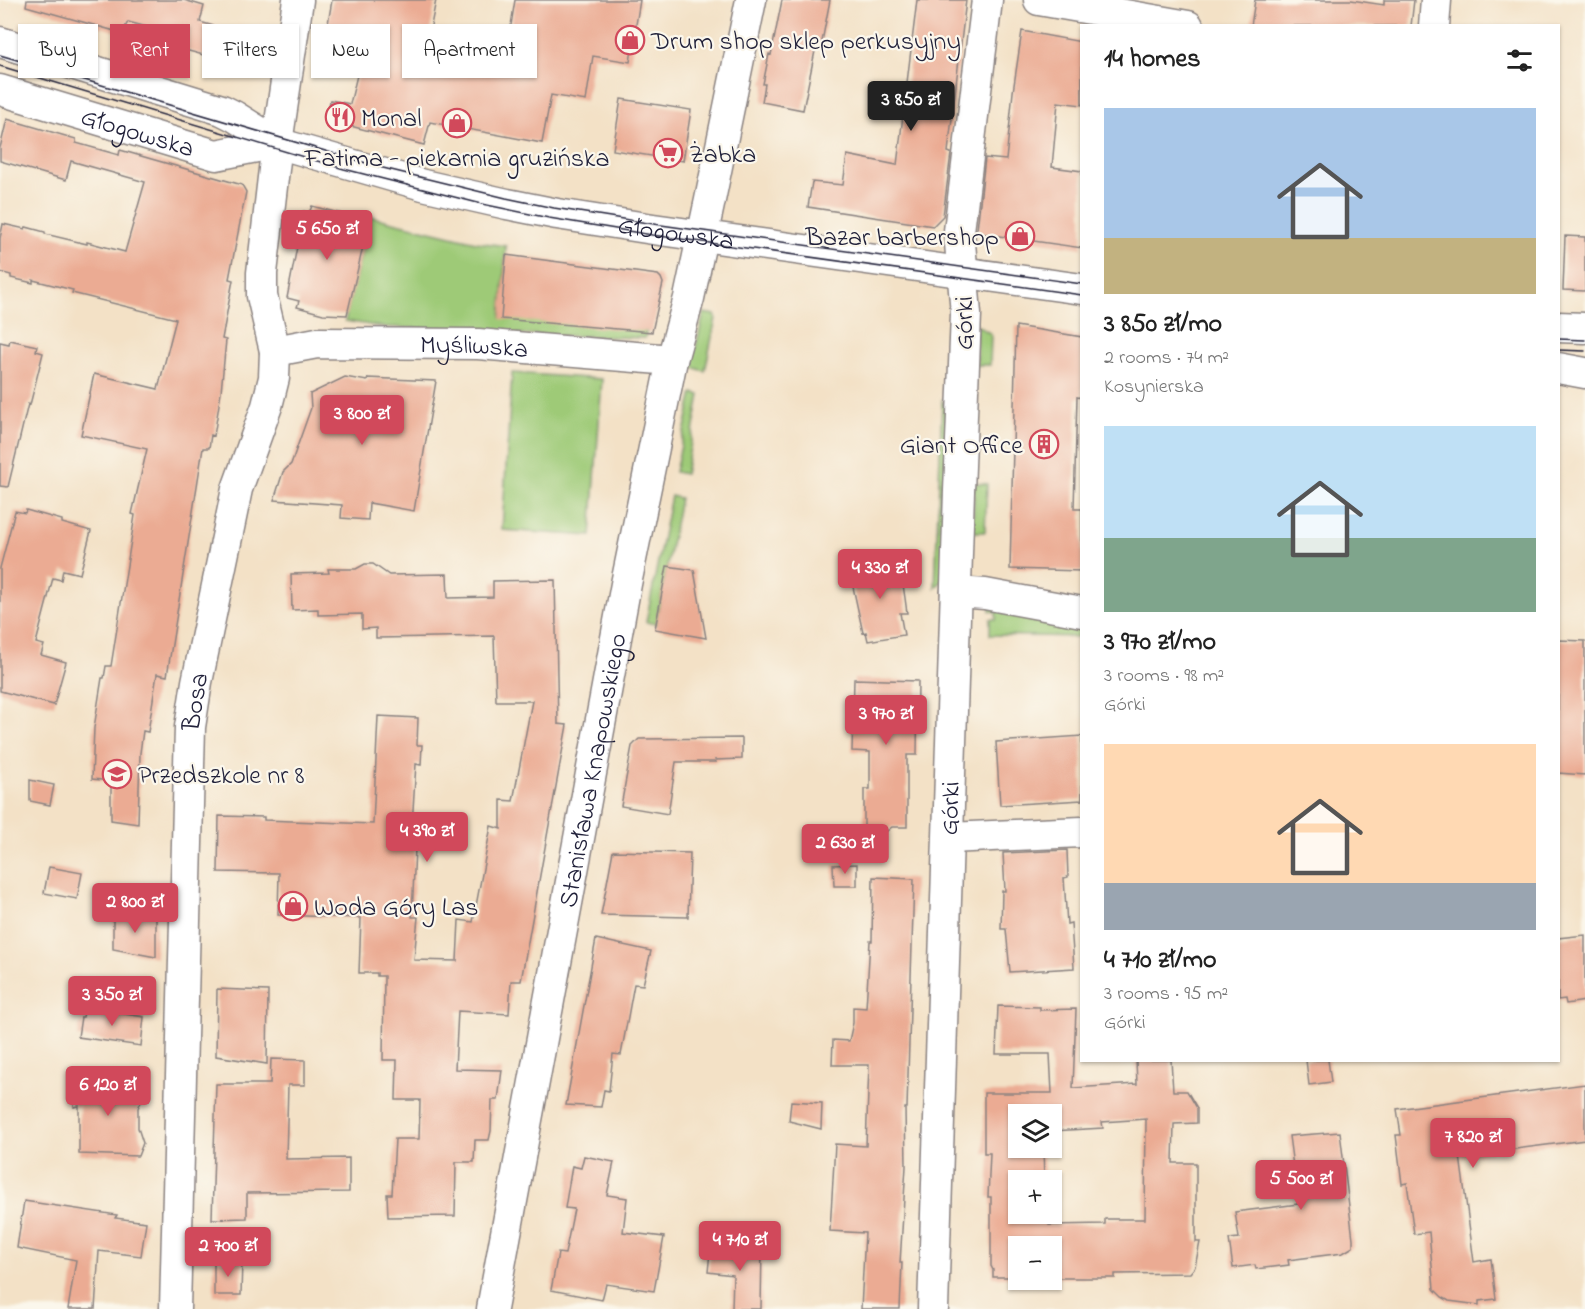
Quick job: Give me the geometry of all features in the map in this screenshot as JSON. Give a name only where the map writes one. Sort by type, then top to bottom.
[{"type":"street","name":"Bosa","points":[[175,1309],[190,728],[196,682],[237,489],[272,391],[274,378],[275,351],[261,285],[277,143],[298,0]]},
{"type":"street","name":"Stanisława Knapowskiego","points":[[492,1309],[626,584],[672,360],[689,298],[751,0]]},
{"type":"street","name":"Górki","points":[[933,1309],[966,314],[959,231],[987,0]]},
{"type":"street","points":[[1039,0],[1177,24]]},
{"type":"street","points":[[1434,24],[1436,0]]},
{"type":"street","name":"Głogowska","points":[[0,42],[222,110],[277,143],[412,182],[507,204],[702,236],[1080,289]]},
{"type":"street","points":[[0,61],[277,143]]},
{"type":"street","name":"Głogowska","points":[[0,90],[216,155],[277,143]]},
{"type":"street","points":[[1560,327],[1585,328]]},
{"type":"street","name":"Myśliwska","points":[[275,351],[317,343],[478,344],[672,360]]},
{"type":"street","points":[[1560,344],[1585,345]]},
{"type":"street","points":[[1560,368],[1585,373]]},
{"type":"street","points":[[956,592],[985,594],[1080,612]]},
{"type":"street","points":[[949,838],[1080,832]]},
{"type":"green space","points":[[372,217],[476,242],[506,246],[501,318],[647,331],[645,338],[382,327],[345,321]]},
{"type":"green space","points":[[704,313],[715,315],[716,318],[705,371],[691,367]]},
{"type":"green space","points":[[976,325],[991,334],[990,365],[977,365]]},
{"type":"green space","points":[[512,373],[602,379],[591,536],[502,530]]},
{"type":"green space","points":[[693,393],[700,395],[685,474],[675,472]]},
{"type":"green space","points":[[942,400],[950,412],[943,580],[935,588]]},
{"type":"green space","points":[[974,483],[987,484],[985,532],[973,532]]},
{"type":"green space","points":[[671,496],[680,498],[656,624],[646,622]]},
{"type":"green space","points":[[990,606],[1080,622],[1080,637],[990,635],[990,619],[996,619],[996,612],[990,611]]},
{"type":"building","points":[[27,0],[184,0],[204,6],[200,22],[207,24],[202,24],[202,55],[190,51],[190,24],[128,22],[127,24],[110,24],[110,30],[98,26],[98,24],[90,24],[26,6]]},
{"type":"building","points":[[332,0],[436,0],[431,24],[402,24],[402,78],[537,78],[537,24],[511,24],[515,0],[640,0],[630,62],[593,56],[586,101],[551,95],[542,143],[430,122],[424,145],[327,120],[330,100],[350,104],[356,78],[390,78],[390,24],[328,24]]},
{"type":"building","points":[[782,0],[830,0],[821,47],[816,46],[803,110],[762,102],[765,84],[763,84]]},
{"type":"building","points":[[917,0],[966,0],[948,152],[951,153],[943,216],[933,226],[808,207],[812,182],[843,185],[847,155],[897,165]]},
{"type":"building","points":[[1255,0],[1351,0],[1384,5],[1384,0],[1414,0],[1411,24],[1251,24]]},
{"type":"building","points":[[1022,31],[1080,42],[1080,105],[1058,102],[1052,167],[1080,171],[1080,248],[978,233],[985,158],[1006,160]]},
{"type":"building","points":[[621,99],[691,110],[683,161],[613,150]]},
{"type":"building","points":[[7,119],[76,139],[76,143],[119,155],[120,150],[242,185],[246,192],[229,279],[233,280],[222,339],[226,340],[214,436],[211,435],[209,448],[203,448],[167,676],[157,674],[148,732],[143,731],[140,753],[138,824],[111,820],[111,781],[92,779],[94,728],[102,678],[104,678],[106,666],[111,666],[135,515],[132,514],[147,449],[81,435],[94,374],[158,389],[176,319],[72,293],[73,290],[33,280],[33,283],[11,278],[11,275],[0,272],[0,238],[3,224],[25,229],[26,227],[45,232],[45,234],[125,252],[145,182],[71,161],[66,180],[0,161],[0,148]]},
{"type":"building","points":[[312,206],[369,221],[347,315],[323,314],[297,307],[299,301],[287,298],[304,211],[309,213]]},
{"type":"building","points":[[1565,236],[1585,237],[1585,291],[1563,290]]},
{"type":"building","points":[[506,255],[658,275],[663,283],[652,332],[501,319]]},
{"type":"building","name":"Giant Office","points":[[1016,326],[1080,337],[1080,398],[1077,397],[1074,509],[1080,509],[1080,571],[1010,569]]},
{"type":"building","points":[[10,340],[37,346],[36,351],[43,353],[8,487],[0,486],[0,342],[9,344]]},
{"type":"building","points":[[345,377],[367,381],[368,378],[436,381],[414,511],[369,503],[368,520],[341,518],[342,505],[274,500],[283,472],[291,464],[311,408],[310,394]]},
{"type":"building","points":[[26,510],[91,531],[80,574],[63,570],[61,580],[53,578],[36,643],[44,645],[41,655],[66,662],[54,705],[0,691],[0,568],[15,511],[25,513]]},
{"type":"building","points":[[894,562],[896,573],[901,572],[905,598],[907,613],[900,613],[904,635],[868,641],[866,632],[863,633],[850,573],[854,573],[853,566]]},
{"type":"building","points":[[365,564],[373,564],[389,575],[447,574],[448,598],[493,597],[493,581],[555,580],[558,724],[567,725],[521,981],[511,981],[509,1014],[458,1011],[455,1069],[502,1070],[498,1100],[492,1100],[489,1140],[475,1140],[474,1162],[456,1162],[455,1216],[388,1217],[387,1194],[392,1194],[395,1139],[419,1139],[420,1100],[396,1100],[397,1060],[383,1060],[384,976],[377,976],[377,973],[359,973],[361,918],[278,915],[279,873],[218,872],[219,816],[373,824],[378,716],[418,718],[417,745],[422,745],[421,765],[416,764],[412,825],[416,825],[412,917],[418,917],[414,960],[457,961],[459,920],[473,922],[491,826],[501,829],[501,800],[513,801],[532,701],[496,701],[494,636],[376,638],[376,628],[362,629],[362,614],[318,615],[318,609],[292,610],[291,574],[329,573],[328,569],[356,569]]},
{"type":"building","points":[[667,566],[694,570],[706,638],[655,629]]},
{"type":"building","points":[[1560,640],[1585,641],[1585,775],[1560,773]]},
{"type":"building","points":[[854,679],[918,681],[917,755],[907,755],[907,827],[892,827],[887,831],[864,829],[864,789],[870,789],[870,752],[852,751]]},
{"type":"building","points":[[1080,736],[1080,800],[1000,805],[996,742]]},
{"type":"building","points":[[742,738],[742,759],[715,760],[716,762],[676,762],[668,814],[621,806],[632,746],[639,739]]},
{"type":"building","points":[[30,780],[54,785],[50,805],[30,801]]},
{"type":"building","points":[[1067,850],[1068,877],[1064,878],[1067,924],[1071,923],[1074,968],[1010,972],[1006,929],[1001,929],[1002,891],[1005,891],[1003,853]]},
{"type":"building","points":[[613,851],[690,853],[688,917],[601,915]]},
{"type":"building","points":[[857,864],[857,886],[834,886],[833,865]]},
{"type":"building","points":[[49,867],[82,873],[77,899],[44,893]]},
{"type":"building","points":[[873,877],[914,879],[900,1309],[861,1309],[865,1233],[830,1231],[835,1144],[866,1146],[869,1065],[832,1065],[833,1040],[849,1041],[853,1023],[853,1007],[866,1008],[870,941],[872,941]]},
{"type":"building","points":[[113,914],[156,914],[156,957],[113,949]]},
{"type":"building","points":[[1585,935],[1585,1001],[1566,1004],[1565,999],[1560,1000],[1560,938]]},
{"type":"building","points":[[596,939],[651,951],[643,985],[634,984],[621,1055],[613,1054],[609,1091],[604,1090],[601,1107],[566,1105]]},
{"type":"building","points":[[217,989],[268,991],[267,1064],[216,1056]]},
{"type":"building","points":[[998,1006],[1040,1007],[1040,1010],[1076,1009],[1073,1088],[1137,1084],[1136,1062],[1171,1062],[1173,1091],[1187,1091],[1197,1108],[1197,1123],[1174,1124],[1173,1163],[1196,1163],[1196,1242],[1200,1242],[1195,1267],[1190,1273],[1115,1274],[1115,1278],[1062,1278],[1062,1236],[1008,1236],[1008,1277],[993,1277],[991,1197],[988,1197],[990,1153],[984,1153],[984,1093],[1052,1093],[1050,1054],[996,1054]],"holes":[[[1008,1104],[1062,1104],[1062,1130],[1103,1128],[1102,1122],[1146,1119],[1145,1219],[1105,1219],[1105,1224],[1008,1224],[1008,1170],[1044,1170],[1043,1158],[1008,1158]]]},
{"type":"building","points":[[85,1008],[144,1017],[141,1046],[78,1037]]},
{"type":"building","points":[[271,1059],[305,1060],[305,1085],[288,1085],[286,1159],[349,1158],[349,1192],[247,1193],[247,1218],[212,1219],[216,1084],[270,1084]]},
{"type":"building","points":[[1306,1062],[1328,1062],[1331,1082],[1309,1085]]},
{"type":"building","points":[[74,1077],[104,1077],[104,1083],[139,1083],[144,1096],[138,1108],[138,1128],[143,1143],[138,1156],[79,1154],[79,1106],[74,1107]]},
{"type":"building","points":[[1585,1084],[1585,1140],[1460,1156],[1474,1262],[1491,1259],[1496,1299],[1479,1301],[1479,1305],[1449,1301],[1442,1297],[1434,1289],[1429,1232],[1414,1234],[1407,1183],[1402,1184],[1396,1135],[1401,1135],[1397,1109]]},
{"type":"building","points":[[791,1101],[822,1103],[821,1129],[789,1121]]},
{"type":"building","points":[[1340,1132],[1353,1247],[1343,1253],[1288,1260],[1289,1265],[1256,1269],[1255,1265],[1233,1268],[1229,1239],[1239,1238],[1235,1212],[1298,1204],[1289,1136]]},
{"type":"building","points":[[584,1156],[614,1162],[607,1195],[627,1198],[623,1232],[664,1237],[654,1291],[606,1284],[602,1300],[551,1290],[558,1253],[565,1254],[574,1209],[565,1208],[572,1166],[581,1168]]},
{"type":"building","points":[[24,1201],[117,1215],[115,1218],[146,1222],[141,1256],[99,1251],[95,1309],[68,1309],[76,1260],[17,1248]]},
{"type":"building","points":[[711,1242],[762,1247],[761,1309],[732,1309],[733,1275],[708,1272]]},
{"type":"building","points":[[214,1261],[242,1261],[241,1295],[214,1295]]},
{"type":"tram line","points":[[0,55],[383,168],[506,198],[654,224],[1080,284]]},
{"type":"tram line","points":[[0,66],[344,169],[482,204],[652,235],[1080,295]]},
{"type":"tram line","points":[[1560,339],[1585,340]]},
{"type":"tram line","points":[[1560,350],[1585,351]]},
{"type":"place","name":"Drum shop sklep perkusyjny","points":[[630,40]]},
{"type":"place","name":"Monal","points":[[340,117]]},
{"type":"place","name":"Fatima - piekarnia gruzińska","points":[[457,123]]},
{"type":"place","name":"Żabka","points":[[668,153]]},
{"type":"place","name":"Bazar barbershop","points":[[1020,236]]},
{"type":"place","name":"Giant Office","points":[[1044,444]]},
{"type":"place","name":"Przedszkole nr 8","points":[[117,774]]},
{"type":"place","name":"Woda Góry Las","points":[[293,906]]}]
